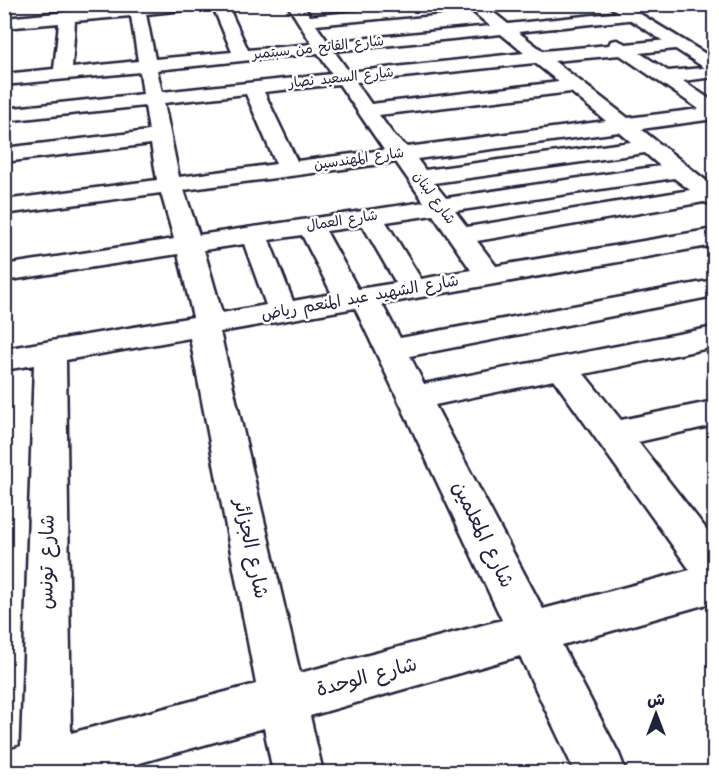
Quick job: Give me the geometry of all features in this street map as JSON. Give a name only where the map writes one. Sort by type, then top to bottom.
[{"type":"street","points":[[9,4],[5,21],[207,4]]},
{"type":"street","points":[[219,4],[242,56]]},
{"type":"street","points":[[299,13],[474,5],[712,196]]},
{"type":"street","points":[[77,15],[112,6],[145,8]]},
{"type":"street","name":"شارع الجزائر","points":[[145,8],[147,65],[166,171],[189,245],[298,772]]},
{"type":"street","points":[[626,8],[653,29],[694,46]]},
{"type":"street","points":[[626,8],[694,46],[714,66]]},
{"type":"street","name":"شارع الفاتح من سبتمبر","points":[[4,80],[504,29],[571,12],[626,8]]},
{"type":"street","points":[[571,12],[714,111]]},
{"type":"street","name":"شارع لبنان","points":[[299,13],[391,147],[401,153],[489,276]]},
{"type":"street","points":[[63,74],[77,15]]},
{"type":"street","points":[[602,34],[653,29]]},
{"type":"street","points":[[641,62],[694,46]]},
{"type":"street","name":"شارع السعيد نصار","points":[[4,115],[539,57],[622,49],[694,46]]},
{"type":"street","points":[[665,77],[714,72]]},
{"type":"street","points":[[366,111],[576,87]]},
{"type":"street","points":[[253,88],[289,168]]},
{"type":"street","points":[[692,94],[714,92]]},
{"type":"street","name":"شارع المهندسين","points":[[4,207],[624,125],[714,111]]},
{"type":"street","points":[[4,155],[160,136]]},
{"type":"street","points":[[419,178],[649,146]]},
{"type":"street","name":"شارع العمال","points":[[4,273],[679,170]]},
{"type":"street","points":[[460,236],[712,196]]},
{"type":"street","points":[[370,217],[413,289]]},
{"type":"street","name":"شارع المعلمين","points":[[310,226],[390,350],[601,772]]},
{"type":"street","points":[[254,235],[283,312]]},
{"type":"street","name":"شارع الشهيد عبد المنعم رياض","points":[[4,360],[714,237]]},
{"type":"street","points":[[390,350],[714,288]]},
{"type":"street","points":[[414,398],[714,337]]},
{"type":"street","name":"شارع تونس","points":[[37,770],[50,352]]},
{"type":"street","points":[[562,368],[714,570]]},
{"type":"street","points":[[612,435],[714,413]]},
{"type":"street","name":"شارع الوحدة","points":[[37,770],[714,583]]}]
